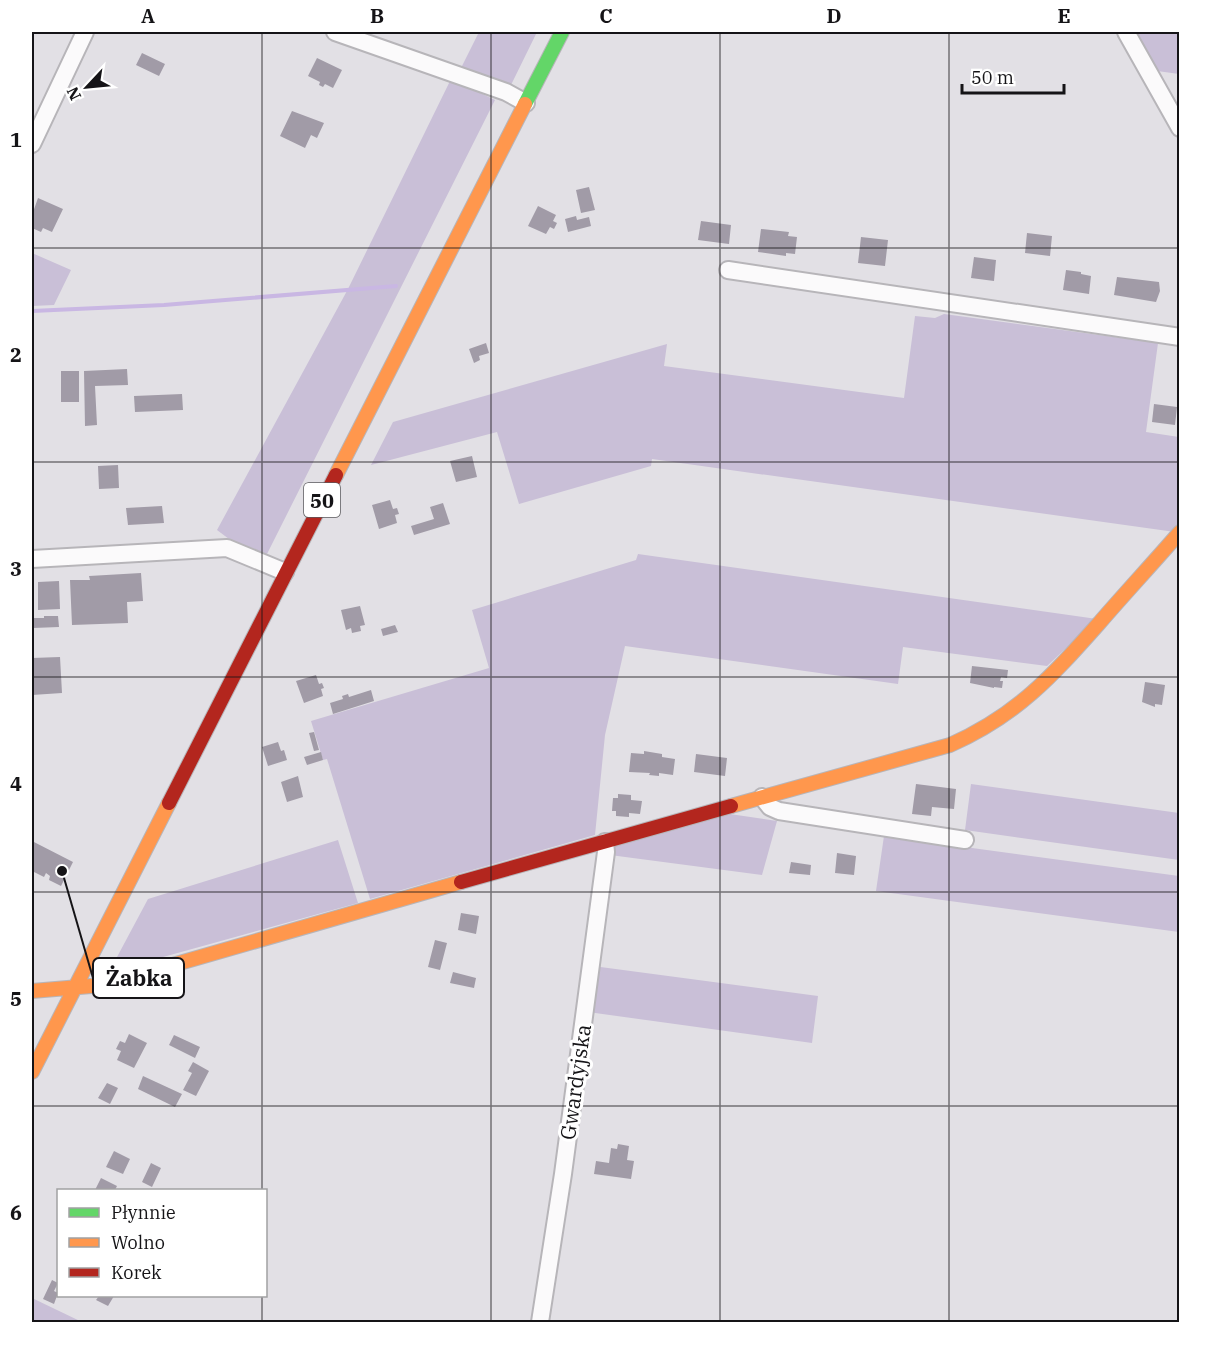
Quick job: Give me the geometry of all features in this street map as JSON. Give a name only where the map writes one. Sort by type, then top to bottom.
[{"type":"street","points":[[32,144],[85,32]]},
{"type":"street","points":[[335,32],[506,92],[526,103]]},
{"type":"street","name":"50","points":[[32,1072],[562,32]]},
{"type":"street","points":[[1126,32],[1179,128]]},
{"type":"street","points":[[728,270],[1179,337]]},
{"type":"street","points":[[32,991],[103,985],[366,908],[950,745],[977,733],[1019,705],[1050,678],[1179,532]]},
{"type":"street","points":[[32,559],[227,548],[285,572]]},
{"type":"street","points":[[762,797],[770,807],[779,811],[965,840]]},
{"type":"street","name":"Gwardyjska","points":[[540,1323],[563,1174],[606,852],[605,842]]},
{"type":"shaded area","points":[[479,32],[537,32],[511,85],[461,68]]},
{"type":"shaded area","points":[[1130,32],[1179,32],[1179,74],[1150,70]]},
{"type":"shaded area","points":[[451,79],[495,100],[267,554],[229,539],[217,530],[348,289]]},
{"type":"shaded area","points":[[32,253],[71,270],[54,305],[32,306]]},
{"type":"shaded area","points":[[944,314],[1158,343],[1146,432],[1179,437],[1179,527],[1175,532],[652,459],[651,466],[519,504],[497,432],[371,465],[393,422],[667,344],[664,366],[904,398],[915,316],[935,318]]},
{"type":"shaded area","points":[[638,554],[1097,619],[1047,666],[903,647],[898,684],[625,646],[605,735],[595,835],[370,899],[327,759],[323,760],[311,721],[489,668],[472,610],[636,560]]},
{"type":"shaded area","points":[[971,784],[1179,813],[1179,860],[965,830]]},
{"type":"shaded area","points":[[723,813],[777,821],[762,875],[610,855],[614,844]]},
{"type":"shaded area","points":[[884,836],[1179,876],[1179,932],[876,891]]},
{"type":"shaded area","points":[[338,840],[358,903],[109,972],[148,899]]},
{"type":"shaded area","points":[[593,966],[818,996],[812,1043],[588,1012]]},
{"type":"shaded area","points":[[32,1298],[82,1322],[32,1322]]},
{"type":"building","points":[[142,53],[165,64],[159,76],[136,65]]},
{"type":"building","points":[[317,58],[342,70],[333,88],[325,84],[323,87],[319,85],[320,82],[308,76]]},
{"type":"building","points":[[292,111],[324,123],[317,138],[311,135],[305,148],[280,136]]},
{"type":"building","points":[[589,187],[595,210],[581,213],[576,190]]},
{"type":"building","points":[[38,198],[63,209],[52,232],[43,228],[41,232],[32,228],[32,215]]},
{"type":"building","points":[[538,206],[556,215],[553,221],[557,223],[554,229],[550,227],[546,234],[528,226]]},
{"type":"building","points":[[576,216],[577,220],[589,217],[591,226],[568,232],[565,219]]},
{"type":"building","points":[[701,221],[731,225],[729,244],[698,240]]},
{"type":"building","points":[[761,229],[789,232],[788,236],[797,237],[795,254],[786,253],[786,256],[758,252]]},
{"type":"building","points":[[1027,233],[1052,236],[1050,256],[1025,253]]},
{"type":"building","points":[[861,237],[888,240],[885,266],[858,263]]},
{"type":"building","points":[[974,257],[996,260],[994,281],[971,278]]},
{"type":"building","points":[[1066,270],[1091,276],[1089,294],[1063,290]]},
{"type":"building","points":[[1117,277],[1159,282],[1160,291],[1156,302],[1114,295]]},
{"type":"building","points":[[486,343],[489,353],[479,356],[480,360],[474,363],[469,349]]},
{"type":"building","points":[[127,369],[128,385],[95,386],[97,425],[85,426],[84,371]]},
{"type":"building","points":[[61,371],[79,371],[79,402],[61,402]]},
{"type":"building","points":[[182,394],[183,410],[135,412],[134,396]]},
{"type":"building","points":[[1154,404],[1177,407],[1175,425],[1152,422]]},
{"type":"building","points":[[472,456],[477,477],[456,482],[450,461]]},
{"type":"building","points":[[118,465],[119,488],[99,489],[98,466]]},
{"type":"building","points":[[390,500],[393,509],[397,508],[399,514],[395,515],[397,523],[379,529],[372,505]]},
{"type":"building","points":[[443,503],[450,524],[414,535],[411,526],[434,519],[430,507]]},
{"type":"building","points":[[162,506],[164,523],[128,525],[126,508]]},
{"type":"building","points":[[141,573],[143,601],[127,602],[128,623],[72,625],[70,580],[90,580],[89,576]]},
{"type":"building","points":[[59,581],[60,609],[38,610],[38,582]]},
{"type":"building","points":[[360,606],[365,625],[360,626],[361,631],[352,633],[351,628],[346,630],[341,610]]},
{"type":"building","points":[[44,616],[58,616],[59,627],[33,628],[32,618],[44,618]]},
{"type":"building","points":[[395,625],[398,632],[383,636],[381,629]]},
{"type":"building","points":[[60,657],[62,693],[32,695],[32,658]]},
{"type":"building","points":[[972,666],[1008,670],[1007,678],[1001,677],[1002,688],[970,683]]},
{"type":"building","points":[[316,675],[319,684],[322,683],[324,688],[321,689],[323,696],[304,703],[296,681]]},
{"type":"building","points":[[1145,682],[1165,685],[1162,705],[1155,704],[1155,707],[1142,702]]},
{"type":"building","points":[[371,690],[374,701],[333,714],[330,703],[343,699],[342,696],[348,694],[349,697]]},
{"type":"building","points":[[314,732],[319,750],[314,751],[309,733]]},
{"type":"building","points":[[278,742],[287,760],[268,766],[262,747]]},
{"type":"building","points":[[644,751],[675,759],[673,775],[659,773],[659,776],[629,772],[631,753],[644,754]]},
{"type":"building","points":[[321,752],[323,760],[307,765],[304,757]]},
{"type":"building","points":[[696,754],[727,758],[725,776],[694,772]]},
{"type":"building","points":[[298,776],[303,797],[287,802],[281,782]]},
{"type":"building","points":[[916,784],[956,789],[954,809],[932,807],[931,816],[912,814]]},
{"type":"building","points":[[618,794],[631,795],[631,800],[642,801],[640,814],[629,813],[629,817],[616,816],[616,811],[612,811],[613,798],[618,798]]},
{"type":"building","points":[[32,841],[73,862],[61,886],[49,880],[50,876],[46,873],[44,877],[32,871]]},
{"type":"building","points":[[837,853],[856,856],[854,875],[835,873]]},
{"type":"building","points":[[791,862],[811,865],[810,875],[789,873]]},
{"type":"building","points":[[461,913],[479,916],[476,934],[458,930]]},
{"type":"building","points":[[435,940],[447,943],[440,970],[428,967]]},
{"type":"building","points":[[453,972],[476,978],[474,988],[450,983]]},
{"type":"building","points":[[129,1034],[147,1043],[134,1068],[117,1060],[121,1051],[116,1049],[120,1041],[125,1043]]},
{"type":"building","points":[[174,1035],[200,1047],[195,1058],[169,1045]]},
{"type":"building","points":[[193,1062],[209,1071],[196,1096],[183,1090],[192,1073],[188,1071]]},
{"type":"building","points":[[143,1076],[182,1094],[175,1107],[138,1089]]},
{"type":"building","points":[[107,1083],[118,1088],[110,1104],[98,1098]]},
{"type":"building","points":[[618,1144],[629,1146],[627,1160],[634,1161],[631,1179],[594,1174],[596,1161],[609,1163],[611,1148],[617,1149]]},
{"type":"building","points":[[114,1151],[130,1159],[123,1174],[106,1167]]},
{"type":"building","points":[[151,1163],[161,1168],[152,1187],[142,1182]]},
{"type":"building","points":[[101,1178],[117,1186],[116,1189],[96,1189]]},
{"type":"building","points":[[52,1280],[57,1282],[54,1291],[57,1296],[54,1304],[43,1299]]},
{"type":"building","points":[[98,1297],[113,1297],[108,1306],[96,1300]]},
{"type":"waterway","points":[[32,311],[164,305],[396,286]]},
{"type":"traffic: fast","points":[[525,104],[562,32]]},
{"type":"traffic: slow","points":[[336,475],[525,104]]},
{"type":"traffic: slow","points":[[731,806],[950,745],[996,721],[1050,676],[1180,532]]},
{"type":"traffic: slow","points":[[32,1072],[169,803]]},
{"type":"traffic: slow","points":[[32,991],[103,985],[461,882]]},
{"type":"traffic: jam","points":[[169,803],[336,475]]},
{"type":"traffic: jam","points":[[461,882],[731,806]]},
{"type":"place","name":"Żabka","points":[[62,871]]}]
